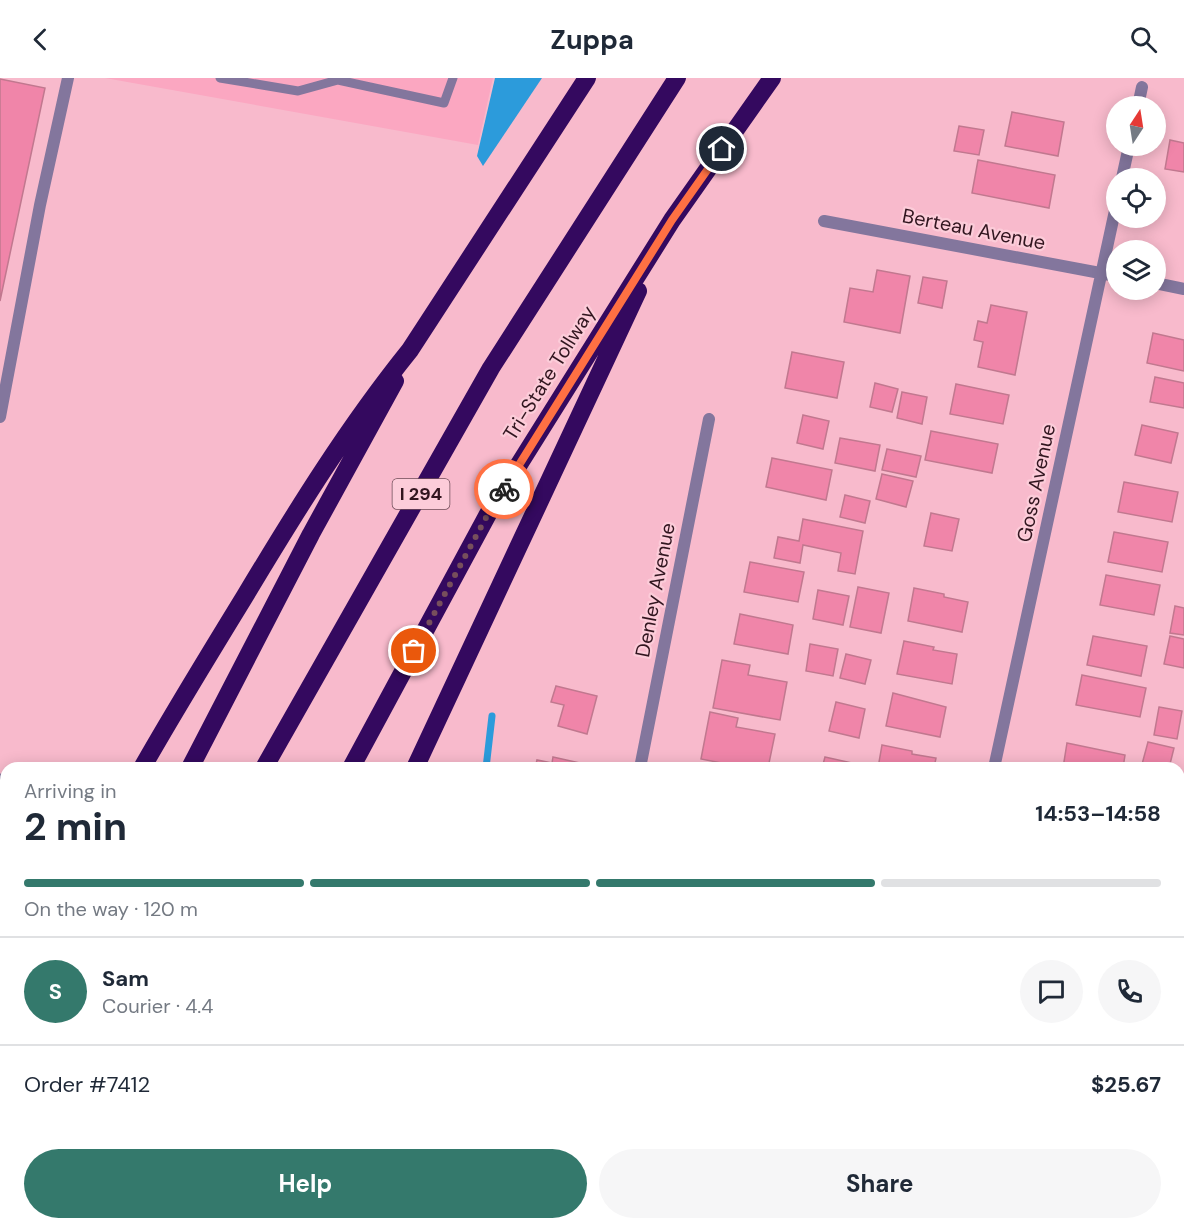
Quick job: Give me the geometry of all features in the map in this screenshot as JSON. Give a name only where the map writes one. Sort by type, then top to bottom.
[{"type":"highway","points":[[145,762],[302,502],[378,390],[410,350],[586,78]]},
{"type":"highway","name":"I 294","points":[[267,762],[491,368],[677,78]]},
{"type":"highway","name":"Tri-State Tollway","points":[[354,762],[488,514],[672,220],[772,78]]},
{"type":"highway","points":[[418,762],[672,220]]},
{"type":"highway","points":[[193,762],[311,534],[384,404],[410,350]]},
{"type":"street","points":[[0,417],[40,205],[68,78]]},
{"type":"street","points":[[1140,96],[1142,87]]},
{"type":"street","name":"Berteau Avenue","points":[[824,221],[1106,274]]},
{"type":"street","name":"Goss Avenue","points":[[995,762],[1111,228]]},
{"type":"street","points":[[1166,285],[1184,289]]},
{"type":"street","name":"Denley Avenue","points":[[641,762],[709,419]]},
{"type":"lane","points":[[220,78],[298,91],[338,79],[444,103],[453,78]]},
{"type":"shaded area","points":[[105,78],[493,78],[478,145]]},
{"type":"water","points":[[495,78],[542,78],[483,166],[477,156]]},
{"type":"building","points":[[0,79],[45,88],[0,301]]},
{"type":"building","points":[[1012,112],[1064,122],[1058,156],[1005,146]]},
{"type":"building","points":[[959,126],[984,130],[979,155],[954,151]]},
{"type":"building","points":[[1170,140],[1184,143],[1184,172],[1165,168]]},
{"type":"building","points":[[978,160],[1055,175],[1049,208],[972,193]]},
{"type":"building","points":[[877,270],[910,276],[900,333],[844,322],[850,288],[873,292]]},
{"type":"building","points":[[923,277],[947,281],[942,308],[918,303]]},
{"type":"building","points":[[991,305],[1027,312],[1015,375],[978,367],[983,342],[974,340],[978,321],[987,323]]},
{"type":"building","points":[[1153,333],[1184,340],[1184,371],[1147,363]]},
{"type":"building","points":[[792,352],[844,362],[837,398],[785,388]]},
{"type":"building","points":[[1155,377],[1184,383],[1184,408],[1150,402]]},
{"type":"building","points":[[875,383],[898,389],[892,412],[870,407]]},
{"type":"building","points":[[956,384],[1009,395],[1003,424],[950,414]]},
{"type":"building","points":[[902,392],[927,397],[922,424],[897,418]]},
{"type":"building","points":[[803,415],[829,421],[823,449],[797,443]]},
{"type":"building","points":[[1142,425],[1178,433],[1171,463],[1135,455]]},
{"type":"building","points":[[931,431],[998,444],[992,473],[925,460]]},
{"type":"building","points":[[840,438],[880,445],[875,471],[835,463]]},
{"type":"building","points":[[887,449],[921,456],[916,477],[882,470]]},
{"type":"building","points":[[772,458],[832,470],[826,500],[766,487]]},
{"type":"building","points":[[882,474],[913,481],[906,507],[876,499]]},
{"type":"building","points":[[1124,482],[1178,492],[1172,522],[1118,512]]},
{"type":"building","points":[[845,495],[870,501],[865,523],[840,517]]},
{"type":"building","points":[[931,513],[959,519],[952,551],[924,546]]},
{"type":"building","points":[[803,519],[863,531],[855,574],[838,571],[841,553],[803,545],[800,563],[774,558],[778,537],[799,541]]},
{"type":"building","points":[[1114,532],[1168,542],[1162,572],[1108,562]]},
{"type":"building","points":[[750,562],[804,572],[798,602],[744,592]]},
{"type":"building","points":[[1106,575],[1160,585],[1154,615],[1100,605]]},
{"type":"building","points":[[858,587],[889,593],[881,633],[850,627]]},
{"type":"building","points":[[914,588],[968,602],[962,632],[908,621]]},
{"type":"building","points":[[818,590],[849,596],[843,625],[813,619]]},
{"type":"building","points":[[1175,606],[1184,608],[1184,635],[1170,633]]},
{"type":"building","points":[[740,614],[793,625],[788,654],[734,644]]},
{"type":"building","points":[[1093,636],[1147,646],[1141,676],[1087,665]]},
{"type":"building","points":[[1170,636],[1184,639],[1184,668],[1164,664]]},
{"type":"building","points":[[904,641],[934,647],[933,650],[957,654],[952,684],[897,674]]},
{"type":"building","points":[[810,644],[838,649],[833,676],[806,671]]},
{"type":"building","points":[[846,654],[871,660],[865,684],[840,678]]},
{"type":"building","points":[[722,660],[750,665],[748,675],[787,682],[780,720],[713,708]]},
{"type":"building","points":[[1082,675],[1146,688],[1140,717],[1076,705]]},
{"type":"building","points":[[556,686],[597,696],[587,734],[558,726],[564,705],[551,702]]},
{"type":"building","points":[[893,693],[946,707],[940,737],[886,726]]},
{"type":"building","points":[[836,702],[865,709],[859,738],[829,731]]},
{"type":"building","points":[[1159,707],[1182,711],[1177,739],[1154,735]]},
{"type":"building","points":[[710,712],[738,718],[736,727],[775,734],[769,762],[716,762],[701,759]]},
{"type":"building","points":[[1148,742],[1174,748],[1170,762],[1143,762]]},
{"type":"building","points":[[1067,743],[1125,755],[1124,762],[1064,762]]},
{"type":"building","points":[[882,745],[936,758],[935,762],[879,762]]},
{"type":"building","points":[[553,757],[576,762],[552,762]]},
{"type":"building","points":[[825,757],[848,762],[824,762]]},
{"type":"waterway","points":[[487,762],[492,716]]},
{"type":"way so far","points":[[414,651],[488,514],[504,489]]},
{"type":"route","points":[[504,489],[672,220],[722,149]]}]
